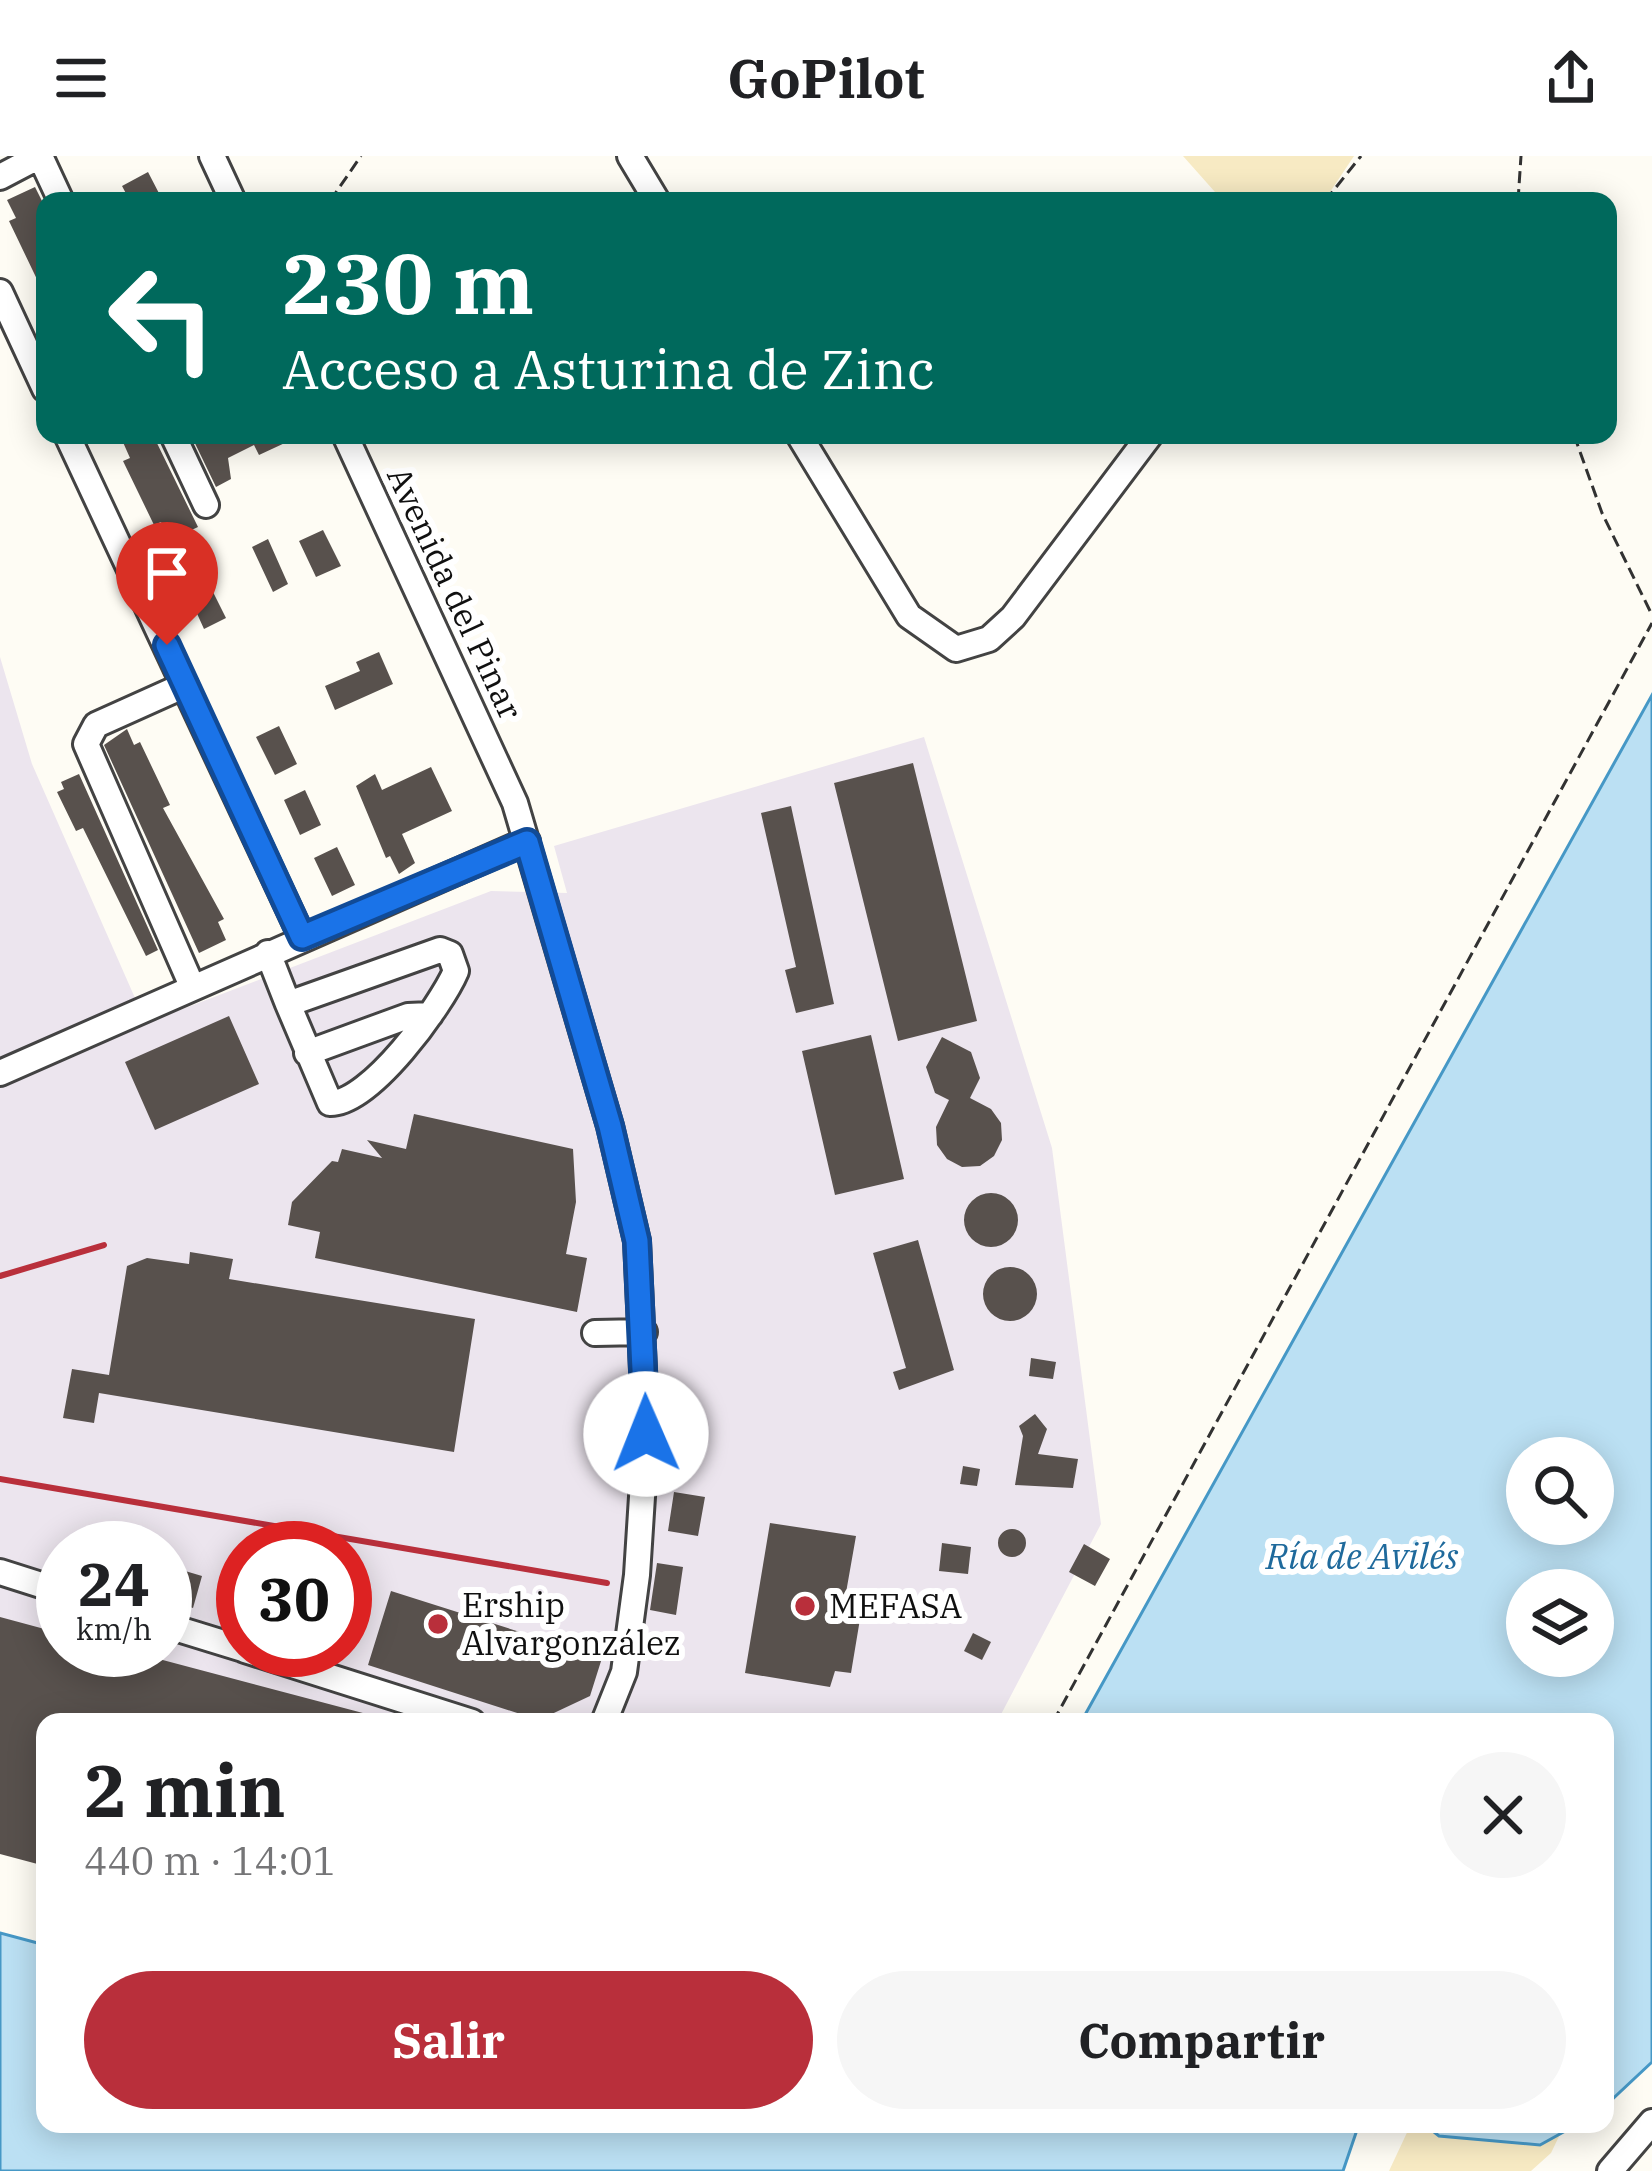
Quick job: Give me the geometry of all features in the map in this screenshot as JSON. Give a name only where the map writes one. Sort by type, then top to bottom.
[{"type":"street","points":[[0,177],[40,156],[57,192]]},
{"type":"street","points":[[212,156],[229,192]]},
{"type":"street","points":[[630,156],[652,192]]},
{"type":"street","points":[[0,292],[36,370]]},
{"type":"street","points":[[72,444],[302,937]]},
{"type":"street","points":[[177,444],[206,505]]},
{"type":"street","name":"Avenida del Pinar","points":[[349,444],[506,779],[626,1192],[642,1278],[646,1434],[638,1575],[609,1713]]},
{"type":"street","points":[[805,444],[909,616],[956,649],[989,639],[1013,617],[1143,444]]},
{"type":"street","points":[[185,685],[97,725],[86,744],[191,986]]},
{"type":"street","points":[[0,1073],[527,842]]},
{"type":"street","points":[[268,953],[324,1098],[338,1104],[382,1072],[430,1015],[456,971],[450,954],[440,950],[288,1004]]},
{"type":"street","points":[[307,1053],[408,1016],[430,1015]]},
{"type":"street","points":[[595,1333],[644,1332]]},
{"type":"street","points":[[0,1572],[36,1583]]},
{"type":"street","points":[[330,1677],[444,1713]]},
{"type":"street","points":[[1610,2171],[1652,2122]]},
{"type":"path","points":[[337,192],[361,156]]},
{"type":"path","points":[[1332,192],[1361,156]]},
{"type":"path","points":[[1519,192],[1521,156]]},
{"type":"path","points":[[1577,444],[1602,513],[1652,615]]},
{"type":"path","points":[[1058,1713],[1652,622]]},
{"type":"shaded area","points":[[0,657],[32,764],[146,1023],[491,891],[567,893],[554,846],[924,737],[1052,1148],[1101,1524],[1002,1713],[94,1713],[0,1699]]},
{"type":"sand","points":[[1183,156],[1354,156],[1330,192],[1215,192]]},
{"type":"sand","points":[[1407,2133],[1561,2133],[1551,2153],[1531,2171],[1389,2171]]},
{"type":"water","name":"Ría de Avilés","points":[[1652,695],[1652,2062],[1614,2098],[1614,1713],[1086,1713]]},
{"type":"water","points":[[0,1933],[36,1943],[36,2133],[1356,2133],[1343,2171],[0,2171]]},
{"type":"water","points":[[1435,2133],[1562,2133],[1540,2145]]},
{"type":"building","points":[[148,172],[158,192],[125,192],[122,186]]},
{"type":"building","points":[[35,187],[38,192],[36,277],[9,221],[16,218],[7,200]]},
{"type":"building","points":[[124,444],[157,444],[198,527],[170,540],[161,522],[154,525],[123,461],[130,458]]},
{"type":"building","points":[[195,444],[283,444],[259,455],[254,445],[228,458],[231,479],[216,487]]},
{"type":"building","points":[[323,530],[341,566],[316,577],[299,541]]},
{"type":"building","points":[[268,539],[288,584],[273,592],[252,547]]},
{"type":"building","points":[[210,586],[226,618],[204,629],[189,596]]},
{"type":"building","points":[[379,652],[393,684],[335,710],[325,686],[360,671],[356,662]]},
{"type":"building","points":[[279,726],[297,764],[275,775],[256,737]]},
{"type":"building","points":[[127,729],[134,745],[140,742],[170,805],[163,808],[224,919],[218,922],[226,940],[199,953],[104,745]]},
{"type":"building","points":[[913,763],[977,1021],[898,1041],[834,783]]},
{"type":"building","points":[[431,767],[452,811],[402,834],[415,863],[399,874],[390,856],[386,858],[356,786],[375,774],[382,790]]},
{"type":"building","points":[[79,774],[158,950],[146,956],[83,828],[76,831],[57,792],[64,789],[61,782]]},
{"type":"building","points":[[305,790],[321,825],[300,835],[284,800]]},
{"type":"building","points":[[791,806],[834,1004],[796,1013],[785,970],[796,967],[761,813]]},
{"type":"building","points":[[337,847],[355,885],[332,896],[314,858]]},
{"type":"building","points":[[229,1016],[259,1084],[155,1130],[125,1062]]},
{"type":"building","points":[[871,1035],[904,1179],[835,1195],[802,1051]]},
{"type":"building","points":[[942,1037],[971,1052],[980,1078],[970,1098],[991,1109],[1001,1123],[1002,1140],[994,1156],[980,1166],[962,1167],[947,1159],[937,1145],[936,1127],[949,1100],[935,1093],[926,1067]]},
{"type":"building","points":[[414,1114],[573,1149],[576,1202],[566,1254],[587,1258],[577,1312],[315,1258],[320,1232],[288,1225],[292,1202],[332,1161],[338,1162],[342,1149],[382,1158],[367,1140],[406,1149]]},
{"type":"building","points":[[991,1193],[1010,1201],[1018,1220],[1010,1239],[991,1247],[972,1239],[964,1220],[972,1201]]},
{"type":"building","points":[[918,1240],[954,1370],[899,1390],[893,1372],[906,1368],[873,1253]]},
{"type":"building","points":[[190,1252],[233,1259],[229,1279],[475,1319],[454,1452],[99,1393],[94,1423],[63,1418],[72,1369],[109,1375],[127,1266],[147,1258],[189,1264]]},
{"type":"building","points":[[1010,1267],[1029,1275],[1037,1294],[1029,1313],[1010,1321],[991,1313],[983,1294],[991,1275]]},
{"type":"building","points":[[1031,1358],[1056,1362],[1053,1379],[1029,1376]]},
{"type":"building","points":[[1035,1414],[1047,1429],[1038,1454],[1078,1459],[1073,1488],[1015,1485],[1023,1436],[1019,1426]]},
{"type":"building","points":[[963,1466],[980,1469],[977,1486],[960,1484]]},
{"type":"building","points":[[674,1492],[705,1497],[698,1536],[668,1531]]},
{"type":"building","name":"MEFASA","points":[[770,1523],[856,1536],[844,1604],[862,1607],[851,1673],[835,1671],[830,1687],[745,1673]]},
{"type":"building","points":[[1012,1529],[1022,1533],[1026,1543],[1022,1553],[1012,1557],[1002,1553],[998,1543],[1002,1533]]},
{"type":"building","points":[[942,1543],[971,1547],[968,1574],[939,1571]]},
{"type":"building","points":[[1084,1544],[1110,1559],[1095,1586],[1069,1572]]},
{"type":"building","points":[[657,1563],[683,1567],[676,1615],[650,1610]]},
{"type":"building","points":[[192,1573],[202,1576],[192,1608]]},
{"type":"building","name":"Ership Alvargonzález","points":[[391,1591],[602,1658],[590,1696],[554,1713],[517,1713],[372,1666]]},
{"type":"building","points":[[0,1617],[36,1627],[36,1677],[192,1677],[192,1668],[363,1713],[36,1713],[36,1864],[0,1854]]},
{"type":"building","points":[[973,1633],[991,1642],[982,1660],[964,1651]]},
{"type":"railway","points":[[0,1276],[104,1245]]},
{"type":"railway","points":[[0,1479],[607,1583]]},
{"type":"place","name":"MEFASA","points":[[805,1606]]},
{"type":"place","name":"Ership Alvargonzález","points":[[438,1624]]},
{"type":"route","points":[[167,645],[302,937],[527,842],[610,1126],[637,1241],[644,1306],[646,1434]]}]
